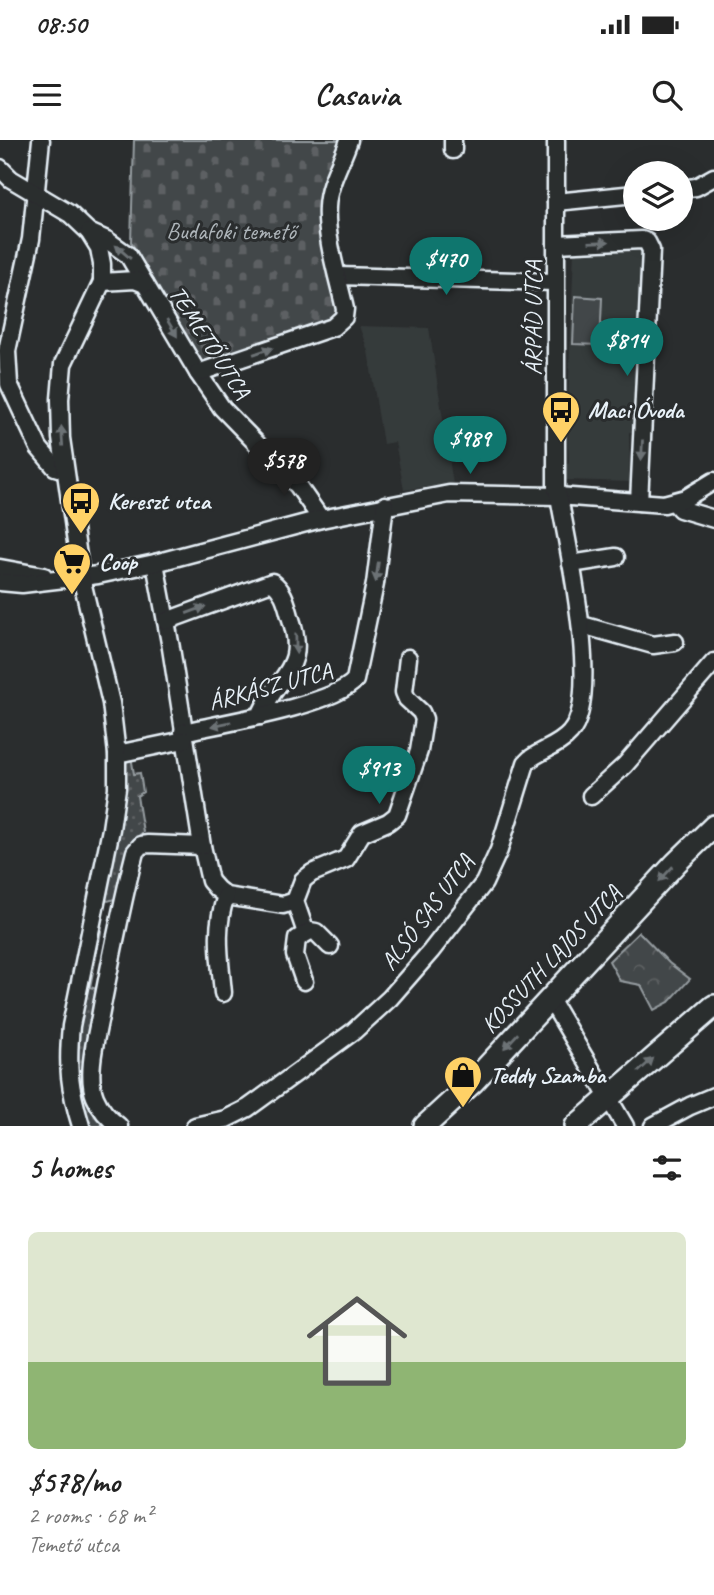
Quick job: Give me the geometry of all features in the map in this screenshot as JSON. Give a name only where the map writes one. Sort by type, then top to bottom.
[{"type":"main road","name":"KOSSUTH LAJOS UTCA","points":[[425,1126],[473,1082],[714,825]]},
{"type":"main road","points":[[576,1126],[714,1006]]},
{"type":"street","points":[[41,140],[31,239],[7,351],[9,384],[39,448],[55,467],[65,470]]},
{"type":"street","points":[[198,373],[332,327],[344,317],[345,309],[327,207],[331,187],[349,140]]},
{"type":"street","name":"ÁRPÁD UTCA","points":[[556,140],[558,496]]},
{"type":"street","name":"TEMETŐ UTCA","points":[[0,168],[11,179],[71,214],[89,232],[107,240],[128,255],[198,373],[222,408],[298,486],[321,519]]},
{"type":"street","points":[[693,187],[714,177]]},
{"type":"street","points":[[556,202],[623,195]]},
{"type":"street","points":[[81,1126],[71,1090],[68,1056],[71,1026],[115,805],[117,754],[107,683],[81,577],[65,470],[60,399],[63,364],[103,282],[103,264],[99,248],[89,232]]},
{"type":"street","points":[[556,244],[642,240],[647,242],[651,250],[639,502]]},
{"type":"street","points":[[338,276],[555,282]]},
{"type":"street","name":"TEMETŐ UTCA","points":[[103,282],[135,280],[145,284]]},
{"type":"street","points":[[0,582],[22,584],[81,577],[155,563],[321,519],[449,494],[674,502],[698,492],[714,481]]},
{"type":"street","name":"ALSÓ SAS UTCA","points":[[195,1126],[226,1119],[248,1108],[354,1031],[390,998],[484,883],[499,850],[526,763],[571,733],[578,720],[583,683],[582,625],[558,496]]},
{"type":"street","points":[[674,502],[680,509],[714,519]]},
{"type":"street","name":"ÁRKÁSZ UTCA","points":[[117,754],[313,703],[349,687],[355,680],[375,584],[385,505]]},
{"type":"street","points":[[571,564],[616,558]]},
{"type":"street","points":[[155,563],[210,881],[226,896],[283,905],[295,901]]},
{"type":"street","points":[[0,568],[53,579]]},
{"type":"street","points":[[166,621],[272,583],[282,590],[297,634],[296,655],[291,671],[268,697],[260,716]]},
{"type":"street","points":[[582,625],[653,645],[675,642]]},
{"type":"street","points":[[306,933],[295,901],[303,880],[312,873],[346,859],[362,833],[397,815],[419,751],[424,719],[404,692],[408,658]]},
{"type":"street","points":[[591,796],[625,765],[714,662]]},
{"type":"street","points":[[115,1123],[95,1096],[92,1083],[94,1055],[119,917],[135,852],[141,845],[202,846]]},
{"type":"street","points":[[223,993],[217,932],[226,896]]},
{"type":"street","points":[[94,912],[119,917]]},
{"type":"street","points":[[304,981],[295,955],[297,939],[306,933],[316,932],[330,946]]},
{"type":"street","points":[[550,999],[625,1126]]},
{"type":"street","points":[[653,1126],[714,1096]]},
{"type":"shaded area","points":[[641,250],[633,432],[629,432],[630,482],[566,480],[566,464],[569,463],[567,427],[574,251]]},
{"type":"shaded area","points":[[359,326],[429,328],[453,484],[404,490],[395,442],[383,444],[368,351]]},
{"type":"green space","name":"Budafoki temető","points":[[134,140],[341,140],[329,177],[340,309],[331,318],[299,334],[210,363],[202,363],[131,242]]},
{"type":"green space","points":[[575,296],[602,298],[600,345],[573,344]]},
{"type":"green space","points":[[131,756],[134,774],[140,773],[143,792],[137,796],[143,832],[130,844],[118,898],[108,901],[105,899],[106,887],[122,757]]},
{"type":"green space","points":[[96,925],[102,927],[90,987],[97,989],[86,1055],[112,1126],[88,1126],[71,1064]]},
{"type":"green space","points":[[639,932],[669,963],[690,979],[669,1002],[654,1010],[641,985],[620,981],[609,961]]},
{"type":"place","name":"Maci Óvoda","points":[[561,444]]},
{"type":"place","name":"Kereszt utca","points":[[81,535]]},
{"type":"place","name":"Coop","points":[[72,596]]},
{"type":"place","name":"Teddy Szamba","points":[[463,1109]]}]
